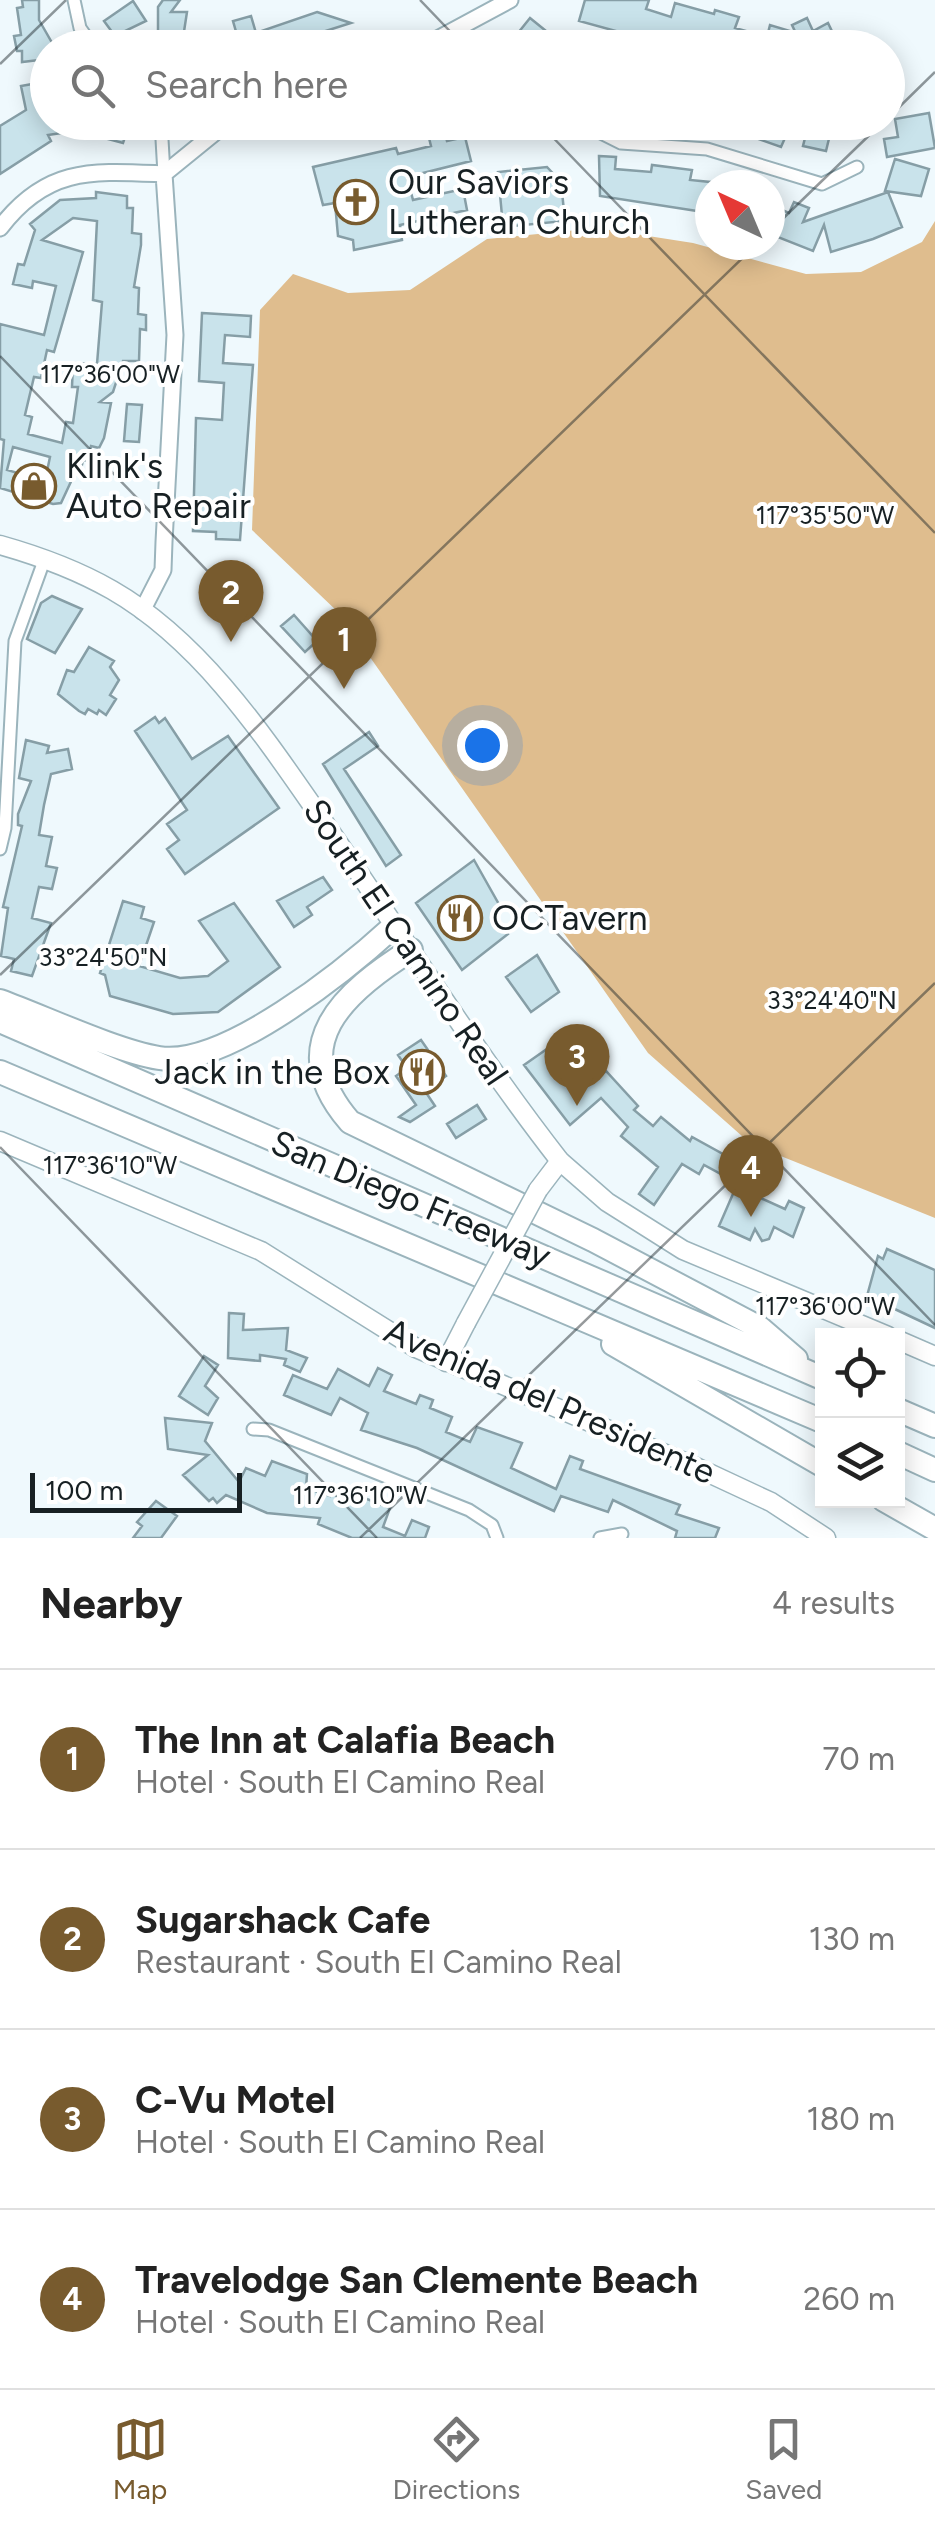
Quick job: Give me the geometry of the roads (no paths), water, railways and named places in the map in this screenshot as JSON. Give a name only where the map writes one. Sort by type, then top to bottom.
[{"type":"highway","points":[[0,1001],[158,1058],[192,1058],[223,1049],[252,1033],[394,926]]},
{"type":"highway","points":[[411,950],[356,986],[330,1017],[322,1070],[332,1101],[350,1122],[594,1240],[760,1328],[815,1374]]},
{"type":"highway","name":"San Diego Freeway","points":[[0,1021],[815,1375]]},
{"type":"highway","name":"San Diego Freeway","points":[[0,1072],[815,1418]]},
{"type":"highway","points":[[520,1290],[815,1461]]},
{"type":"highway","points":[[905,1413],[935,1426]]},
{"type":"highway","points":[[905,1457],[935,1470]]},
{"type":"highway","points":[[898,1508],[935,1529]]},
{"type":"main road","name":"South El Camino Real","points":[[0,544],[45,558],[112,590],[186,649],[257,730],[560,1160],[607,1202],[683,1250],[869,1328]]},
{"type":"main road","name":"Avenida del Presidente","points":[[0,1142],[261,1251],[446,1362],[698,1468],[771,1502],[826,1538]]},
{"type":"main road","points":[[446,1362],[538,1190],[560,1160]]},
{"type":"main road","points":[[905,1343],[935,1356]]},
{"type":"street","points":[[74,0],[81,30]]},
{"type":"street","points":[[457,29],[510,0]]},
{"type":"street","points":[[142,611],[162,570],[173,373],[162,140]]},
{"type":"street","points":[[0,228],[15,208],[62,176],[111,171],[164,174],[206,140]]},
{"type":"street","points":[[615,140],[707,149],[822,184],[857,167]]},
{"type":"street","points":[[0,850],[5,828],[15,641],[45,558]]},
{"type":"street","points":[[254,1429],[269,1430],[470,1510],[492,1526],[497,1538]]},
{"type":"street","points":[[600,1538],[622,1534]]},
{"type":"place","name":"Our Saviors Lutheran Church","points":[[356,202]]},
{"type":"place","name":"Klink's Auto Repair","points":[[34,486]]},
{"type":"place","name":"Sugarshack Cafe","points":[[231,642]]},
{"type":"place","name":"The Inn at Calafia Beach","points":[[344,689]]},
{"type":"place","name":"OCTavern","points":[[460,918]]},
{"type":"place","name":"Jack in the Box","points":[[422,1072]]},
{"type":"place","name":"C-Vu Motel","points":[[577,1106]]},
{"type":"place","name":"Travelodge San Clemente Beach","points":[[751,1217]]}]
